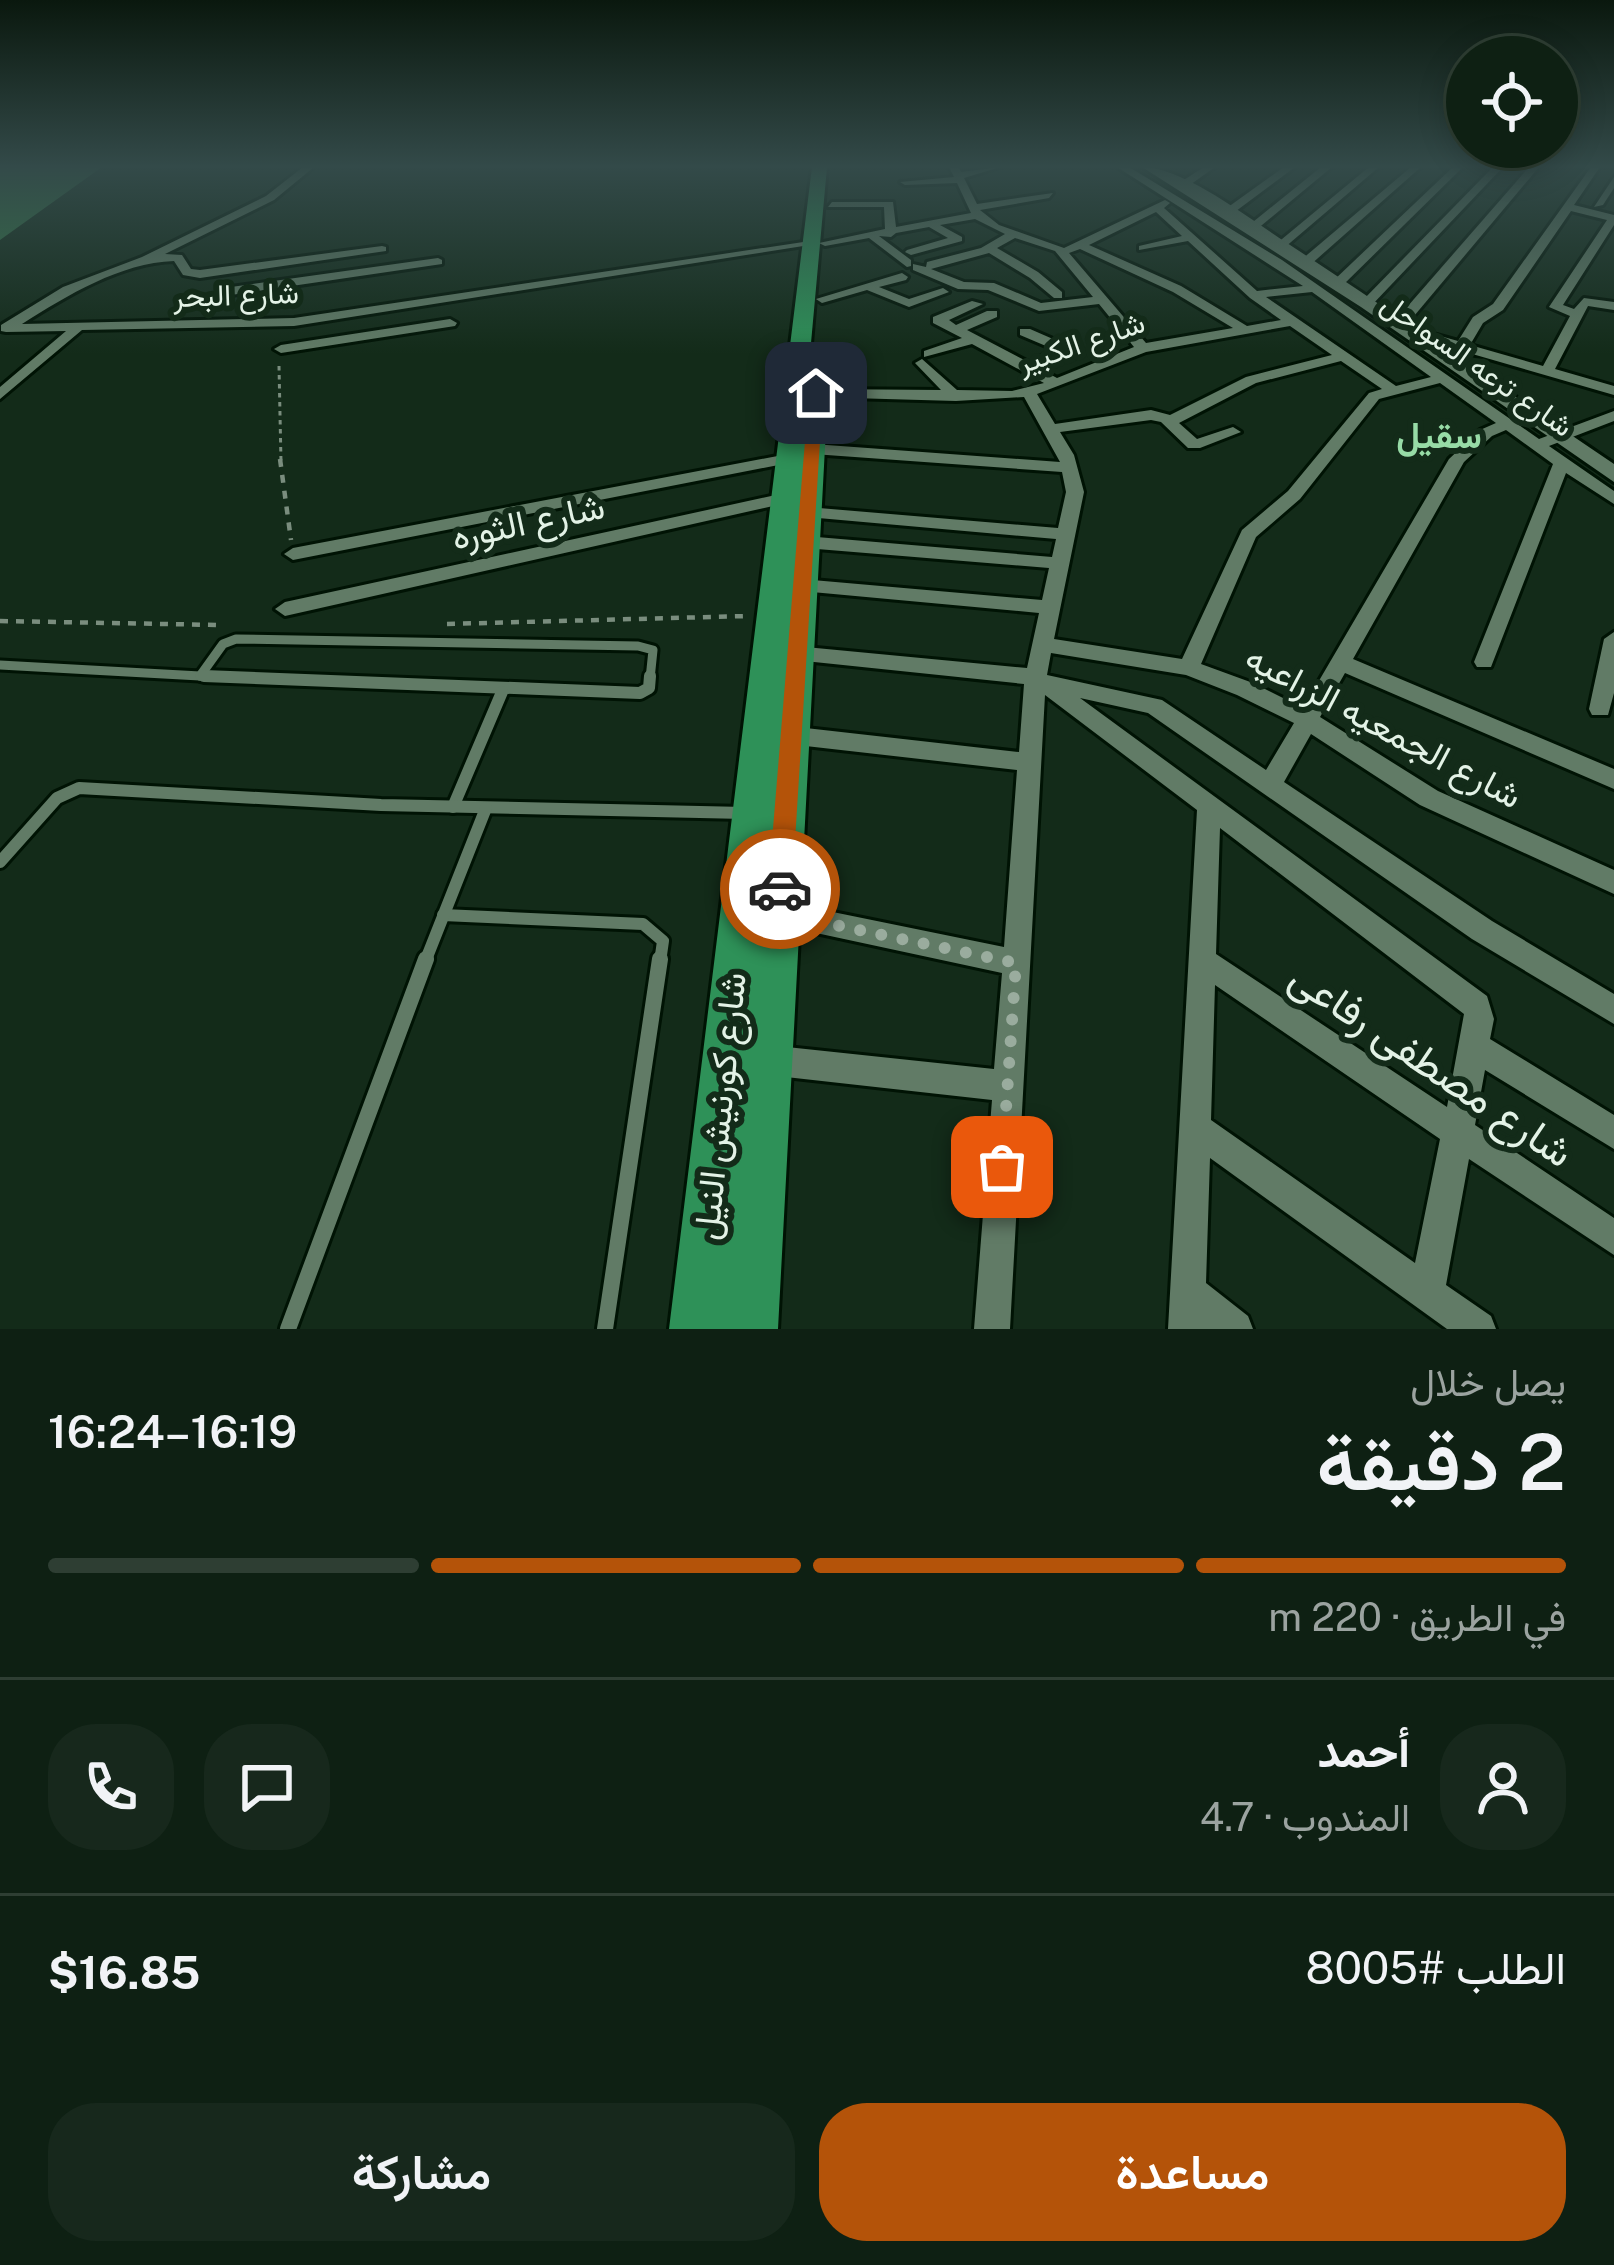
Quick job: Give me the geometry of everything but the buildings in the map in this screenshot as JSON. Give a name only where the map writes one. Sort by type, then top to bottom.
[{"type":"main road","name":"شارع كورنيش النيل","points":[[750,1329],[801,586],[801,454],[818,229]]},
{"type":"main road","name":"شارع كورنيش النيل","points":[[801,454],[816,393],[809,351],[822,299],[818,244],[823,229]]},
{"type":"main road","name":"شارع ترعه السواحل","points":[[1254,229],[1611,469]]},
{"type":"main road","name":"شارع كورنيش النيل","points":[[697,1329],[772,615],[799,518]]},
{"type":"street","name":"شارع البحر","points":[[207,229],[146,259],[75,285],[6,326],[227,324],[374,312],[920,229]]},
{"type":"street","points":[[891,229],[891,235]]},
{"type":"street","points":[[822,299],[872,289],[958,240],[939,229]]},
{"type":"street","points":[[1005,229],[1064,253],[1143,348]]},
{"type":"street","points":[[1064,253],[1109,229]]},
{"type":"street","points":[[1179,229],[1254,295],[1391,389]]},
{"type":"street","name":"شارع ترعه السواحل","points":[[1232,229],[1614,499]]},
{"type":"street","points":[[1280,247],[1302,229]]},
{"type":"street","points":[[1305,262],[1344,229]]},
{"type":"street","points":[[1337,284],[1394,229]]},
{"type":"street","points":[[1367,304],[1439,229]]},
{"type":"street","points":[[1484,229],[1403,328],[1613,388]]},
{"type":"street","points":[[1462,346],[1478,320],[1498,307],[1552,229]]},
{"type":"street","points":[[1578,314],[1555,307],[1606,229]]},
{"type":"street","points":[[914,265],[989,248],[1014,234]]},
{"type":"street","points":[[874,238],[914,265],[962,286],[990,286],[1040,308],[1105,300]]},
{"type":"street","points":[[1143,248],[1188,238]]},
{"type":"street","points":[[1078,244],[1178,289],[1245,330]]},
{"type":"street","points":[[989,248],[1034,274],[1058,296]]},
{"type":"street","points":[[146,259],[178,256],[188,272],[200,274],[382,249]]},
{"type":"street","points":[[231,291],[438,262]]},
{"type":"street","points":[[227,324],[230,270]]},
{"type":"street","points":[[1254,295],[1315,288]]},
{"type":"street","points":[[872,289],[909,303],[943,292]]},
{"type":"street","points":[[1547,371],[1585,302],[1614,306]]},
{"type":"street","points":[[977,304],[938,319],[1029,381],[1070,468],[1074,506],[1042,644],[1027,762],[992,1329]]},
{"type":"street","points":[[955,329],[992,314]]},
{"type":"street","name":"شارع الكبير","points":[[816,393],[956,397],[1029,381],[1056,383],[1143,348],[1290,322]]},
{"type":"street","points":[[281,350],[450,323]]},
{"type":"street","points":[[0,395],[77,328]]},
{"type":"street","points":[[1024,332],[1064,349],[1029,381]]},
{"type":"street","points":[[956,397],[926,358],[973,339]]},
{"type":"street","points":[[1169,422],[1251,380],[1341,357]]},
{"type":"street","points":[[1189,668],[1248,534],[1294,495],[1372,398],[1444,378]]},
{"type":"street","points":[[1051,429],[1151,415],[1169,422],[1194,445],[1233,432]]},
{"type":"street","points":[[1538,445],[1614,416]]},
{"type":"street","points":[[1269,787],[1304,718],[1456,458],[1486,433],[1510,423]]},
{"type":"street","points":[[293,554],[801,454],[1070,468]]},
{"type":"street","points":[[1484,662],[1562,462]]},
{"type":"street","points":[[799,518],[1064,534]]},
{"type":"street","points":[[799,518],[1058,563]]},
{"type":"street","name":"شارع الثوره","points":[[285,609],[799,518]]},
{"type":"street","points":[[801,586],[1049,607]]},
{"type":"street","points":[[1600,709],[1614,640]]},
{"type":"street","name":"شارع الجمعيه الزراعيه","points":[[1042,644],[1189,668],[1304,718],[1429,798],[1614,882]]},
{"type":"street","points":[[795,653],[1038,680],[1146,702],[1482,930],[1614,1010]]},
{"type":"street","points":[[1338,661],[1614,779]]},
{"type":"street","points":[[1038,680],[1472,999],[1479,1013],[1474,1046],[1427,1293]]},
{"type":"street","points":[[788,735],[1027,762]]},
{"type":"street","points":[[1186,1329],[1208,807]]},
{"type":"street","points":[[778,913],[1016,963]]},
{"type":"street","name":"شارع مصطفى رفاعى","points":[[1202,960],[1614,1238]]},
{"type":"street","points":[[1474,1046],[1614,1133]]},
{"type":"street","points":[[769,1060],[1007,1086]]},
{"type":"street","points":[[1195,1128],[1478,1329]]},
{"type":"street","points":[[1188,1292],[1235,1329]]},
{"type":"lane","points":[[0,665],[199,677],[502,692],[640,693],[649,688],[653,650],[638,646],[236,639],[223,644],[199,677]]},
{"type":"lane","points":[[453,807],[502,692]]},
{"type":"lane","points":[[0,862],[57,798],[79,788],[453,807],[748,813]]},
{"type":"lane","points":[[288,1329],[486,808]]},
{"type":"lane","points":[[443,915],[643,924],[663,941],[605,1329]]},
{"type":"path","points":[[281,350],[279,448],[293,554]]},
{"type":"path","points":[[440,624],[772,615]]},
{"type":"path","points":[[0,621],[222,625]]},
{"type":"way so far","points":[[780,889],[778,913],[1016,963],[1002,1167]]},
{"type":"district","name":"سقيل","points":[[1439,435]]},
{"type":"route","points":[[780,889],[816,393]]}]
